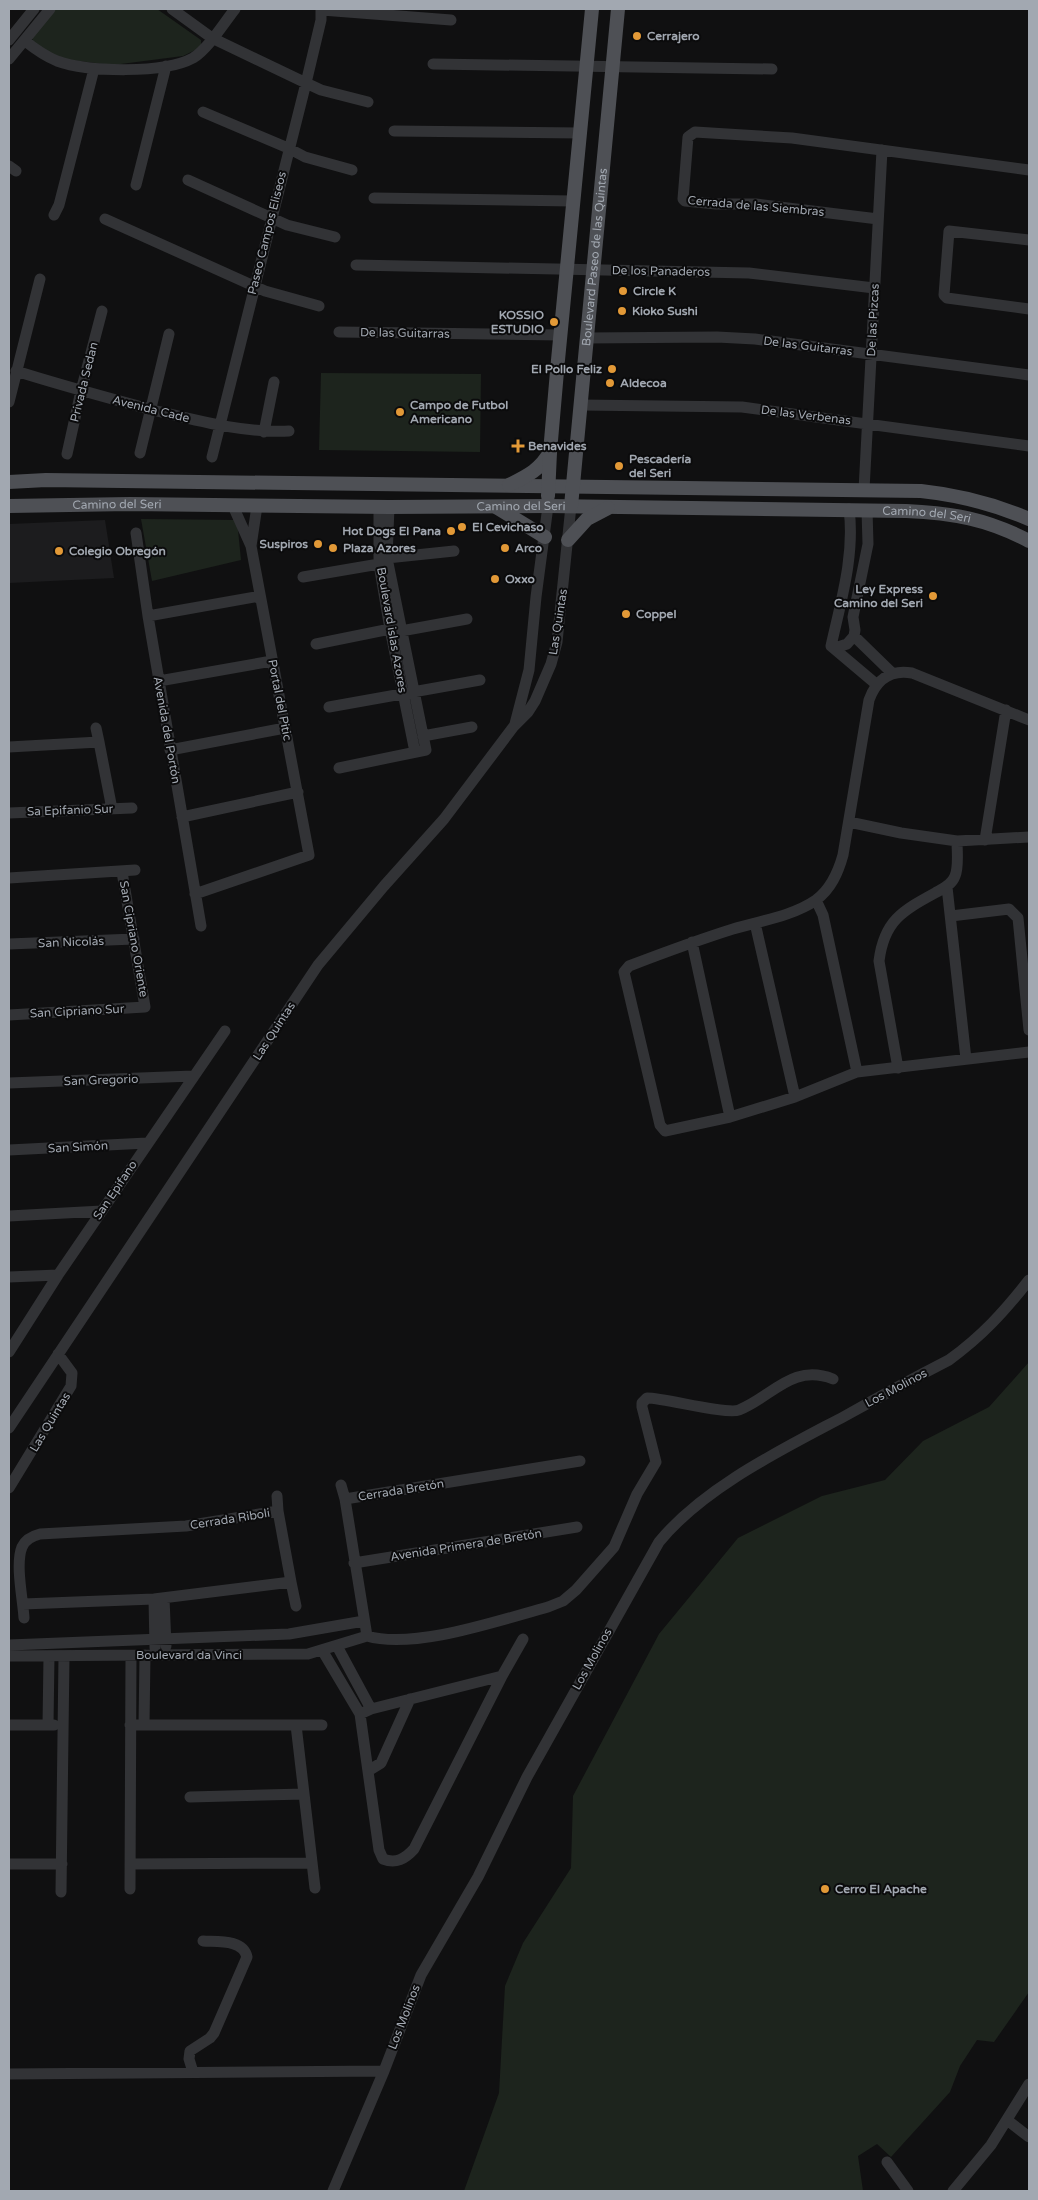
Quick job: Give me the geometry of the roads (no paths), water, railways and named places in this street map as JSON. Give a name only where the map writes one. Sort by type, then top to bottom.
[{"type":"main road","name":"Boulevard Paseo de las Quintas","points":[[548,506],[550,452],[560,335],[592,9]]},
{"type":"main road","name":"Boulevard Paseo de las Quintas","points":[[571,506],[618,9]]},
{"type":"main road","points":[[508,486],[536,471],[550,452]]},
{"type":"main road","name":"Camino del Seri","points":[[9,482],[46,480],[921,490],[948,493],[1004,508],[1029,518]]},
{"type":"main road","name":"Camino del Seri","points":[[9,506],[130,504],[384,507],[571,506],[608,508],[849,509],[937,512],[962,515],[1010,531],[1029,541]]},
{"type":"main road","points":[[496,506],[545,537]]},
{"type":"main road","points":[[568,540],[587,519],[608,508]]},
{"type":"street","points":[[9,40],[34,9]]},
{"type":"street","points":[[9,59],[50,9]]},
{"type":"street","points":[[172,9],[212,38],[321,90],[368,102]]},
{"type":"street","points":[[25,41],[37,51],[58,61],[94,69],[166,66],[195,57],[235,9]]},
{"type":"street","points":[[321,9],[452,20]]},
{"type":"street","name":"Paseo Campos Eliseos","points":[[212,457],[218,426],[306,82],[321,9]]},
{"type":"street","points":[[433,64],[772,69]]},
{"type":"street","points":[[136,185],[166,66]]},
{"type":"street","points":[[54,216],[59,205],[94,69]]},
{"type":"street","points":[[203,112],[305,157],[352,170]]},
{"type":"street","points":[[394,131],[581,133]]},
{"type":"street","name":"Cerrada de las Siembras","points":[[878,219],[781,206],[716,204],[685,201],[683,199],[688,137],[692,133],[792,138],[882,150]]},
{"type":"street","points":[[882,150],[1029,170]]},
{"type":"street","name":"De las Pizcas","points":[[864,490],[882,150]]},
{"type":"street","points":[[188,180],[272,216],[295,228],[335,237]]},
{"type":"street","points":[[374,198],[573,201]]},
{"type":"street","points":[[104,219],[265,291],[319,306]]},
{"type":"street","points":[[1029,240],[949,231],[944,294],[947,298],[1029,309]]},
{"type":"street","name":"De los Panaderos","points":[[356,265],[749,273],[874,288]]},
{"type":"street","points":[[9,402],[40,279]]},
{"type":"street","name":"Privada Sedan","points":[[67,454],[102,311]]},
{"type":"street","name":"De las Guitarras","points":[[339,332],[560,335]]},
{"type":"street","points":[[140,453],[169,334]]},
{"type":"street","name":"De las Guitarras","points":[[586,338],[717,337],[755,339],[1029,375]]},
{"type":"street","name":"Avenida Cade","points":[[16,372],[81,391],[218,426],[264,432],[289,431]]},
{"type":"street","points":[[264,432],[274,382]]},
{"type":"street","name":"De las Verbenas","points":[[580,405],[742,407],[1029,446]]},
{"type":"street","name":"Portal del Pitic","points":[[195,894],[306,858],[309,854],[251,546],[233,506]]},
{"type":"street","name":"Portal del Pitic","points":[[251,546],[257,506]]},
{"type":"street","name":"Las Quintas","points":[[514,726],[529,670],[548,506]]},
{"type":"street","name":"Las Quintas","points":[[9,1428],[318,965],[384,886],[444,819],[514,726],[536,701],[551,664],[561,619],[571,506]]},
{"type":"street","name":"Boulevard islas Azores","points":[[384,507],[383,561],[421,751]]},
{"type":"street","points":[[831,646],[848,567],[851,536],[849,509]]},
{"type":"street","points":[[831,646],[843,646],[854,636],[855,624],[853,617],[868,544],[867,510]]},
{"type":"street","name":"Avenida del Portón","points":[[136,534],[170,750],[201,926]]},
{"type":"street","points":[[303,577],[383,561],[454,551]]},
{"type":"street","points":[[848,567],[864,570]]},
{"type":"street","points":[[148,616],[260,596]]},
{"type":"street","points":[[838,614],[853,617]]},
{"type":"street","points":[[316,644],[467,619]]},
{"type":"street","points":[[854,636],[892,672]]},
{"type":"street","points":[[831,646],[876,684]]},
{"type":"street","points":[[159,681],[272,661]]},
{"type":"street","points":[[1029,720],[912,673],[892,672],[876,684],[870,700],[850,822],[837,874],[828,889],[816,900],[798,909],[692,942],[625,969],[661,1128],[668,1130],[730,1117],[795,1097],[857,1072],[1029,1052]]},
{"type":"street","points":[[329,707],[480,680]]},
{"type":"street","name":"Boulevard islas Azores","points":[[408,692],[423,736],[421,751]]},
{"type":"street","points":[[985,840],[1006,710]]},
{"type":"street","points":[[423,736],[472,727]]},
{"type":"street","points":[[96,728],[112,809]]},
{"type":"street","points":[[170,750],[285,728]]},
{"type":"street","points":[[9,746],[99,742]]},
{"type":"street","points":[[339,768],[421,751]]},
{"type":"street","points":[[182,816],[298,792]]},
{"type":"street","name":"Sa Epifanio Sur","points":[[9,813],[132,808]]},
{"type":"street","points":[[850,822],[901,833],[957,841],[1029,837]]},
{"type":"street","points":[[898,1068],[879,961],[881,946],[895,919],[908,908],[947,887],[955,876],[957,841]]},
{"type":"street","points":[[9,878],[135,870]]},
{"type":"street","name":"San Cipriano Oriente","points":[[122,872],[145,1007]]},
{"type":"street","points":[[947,887],[966,1059]]},
{"type":"street","points":[[816,900],[824,923],[857,1072]]},
{"type":"street","points":[[951,916],[1009,909],[1018,918],[1027,991],[1029,1030]]},
{"type":"street","points":[[755,923],[795,1097]]},
{"type":"street","name":"San Nicolás","points":[[9,944],[134,939]]},
{"type":"street","points":[[692,942],[730,1117]]},
{"type":"street","name":"San Cipriano Sur","points":[[9,1015],[145,1007]]},
{"type":"street","name":"San Epifano","points":[[9,1352],[12,1342],[225,1031]]},
{"type":"street","name":"San Gregorio","points":[[9,1083],[193,1076]]},
{"type":"street","name":"San Simón","points":[[9,1150],[147,1143]]},
{"type":"street","points":[[9,1216],[102,1211]]},
{"type":"street","points":[[9,1277],[58,1275]]},
{"type":"street","name":"Los Molinos","points":[[333,2191],[384,2071],[425,1966],[478,1877],[531,1769],[659,1542],[669,1529],[694,1508],[762,1461],[955,1355],[1001,1316],[1029,1280]]},
{"type":"street","name":"Las Quintas","points":[[9,1488],[71,1386],[72,1373],[58,1354]]},
{"type":"street","points":[[367,1636],[379,1639],[427,1638],[548,1608],[563,1601],[576,1590],[614,1547],[637,1494],[656,1462],[642,1407],[647,1398],[736,1411],[786,1381],[799,1376],[824,1376],[833,1379]]},
{"type":"street","name":"Cerrada Bretón","points":[[367,1636],[345,1499],[580,1461]]},
{"type":"street","points":[[341,1485],[345,1499]]},
{"type":"street","points":[[277,1496],[278,1511]]},
{"type":"street","name":"Cerrada Riboli","points":[[24,1618],[21,1552],[22,1546],[32,1536],[186,1526],[278,1511],[296,1606]]},
{"type":"street","name":"Avenida Primera de Bretón","points":[[354,1563],[577,1527]]},
{"type":"street","points":[[23,1604],[159,1599],[292,1582]]},
{"type":"street","points":[[144,1725],[156,1655],[161,1640],[159,1599]]},
{"type":"street","name":"Boulevard da Vinci","points":[[9,1645],[161,1640],[311,1632],[364,1621]]},
{"type":"street","points":[[311,1632],[318,1652],[365,1711]]},
{"type":"street","name":"Boulevard da Vinci","points":[[9,1656],[293,1655],[318,1652],[367,1636]]},
{"type":"street","points":[[337,1646],[365,1711],[368,1771],[379,1850],[383,1859],[390,1862],[401,1860],[414,1849],[502,1676],[523,1640]]},
{"type":"street","points":[[48,1725],[50,1656]]},
{"type":"street","points":[[61,1892],[64,1656]]},
{"type":"street","points":[[130,1889],[131,1656]]},
{"type":"street","points":[[365,1711],[502,1676]]},
{"type":"street","points":[[368,1771],[381,1763],[410,1699]]},
{"type":"street","points":[[9,1725],[64,1726]]},
{"type":"street","points":[[130,1725],[322,1725]]},
{"type":"street","points":[[296,1725],[315,1888]]},
{"type":"street","points":[[190,1797],[304,1794]]},
{"type":"street","points":[[130,1864],[312,1862]]},
{"type":"street","points":[[9,1864],[62,1864]]},
{"type":"street","points":[[193,2072],[189,2059],[190,2051],[210,2038],[214,2033],[247,1957],[242,1947],[230,1943],[203,1941]]},
{"type":"street","points":[[9,2074],[384,2071]]},
{"type":"street","points":[[953,2191],[991,2145],[1029,2084]]},
{"type":"street","points":[[1007,2120],[1029,2138]]},
{"type":"street","points":[[887,2162],[908,2191]]},
{"type":"place","name":"Cerrajero","points":[[637,36]]},
{"type":"place","name":"Circle K","points":[[623,291]]},
{"type":"place","name":"Kioko Sushi","points":[[622,311]]},
{"type":"place","name":"KOSSIO ESTUDIO","points":[[554,322]]},
{"type":"place","name":"El Pollo Feliz","points":[[612,369]]},
{"type":"place","name":"Aldecoa","points":[[610,383]]},
{"type":"place","name":"Campo de Futbol Americano","points":[[400,412]]},
{"type":"place","name":"Benavides","points":[[518,446]]},
{"type":"place","name":"Pescadería del Seri","points":[[619,466]]},
{"type":"place","name":"El Cevichaso","points":[[462,527]]},
{"type":"place","name":"Hot Dogs El Pana","points":[[451,531]]},
{"type":"place","name":"Suspiros","points":[[318,544]]},
{"type":"place","name":"Plaza Azores","points":[[333,548]]},
{"type":"place","name":"Arco","points":[[505,548]]},
{"type":"place","name":"Colegio Obregón","points":[[59,551]]},
{"type":"place","name":"Oxxo","points":[[495,579]]},
{"type":"place","name":"Ley Express Camino del Seri","points":[[933,596]]},
{"type":"place","name":"Coppel","points":[[626,614]]},
{"type":"place","name":"Cerro El Apache","points":[[825,1889]]}]
